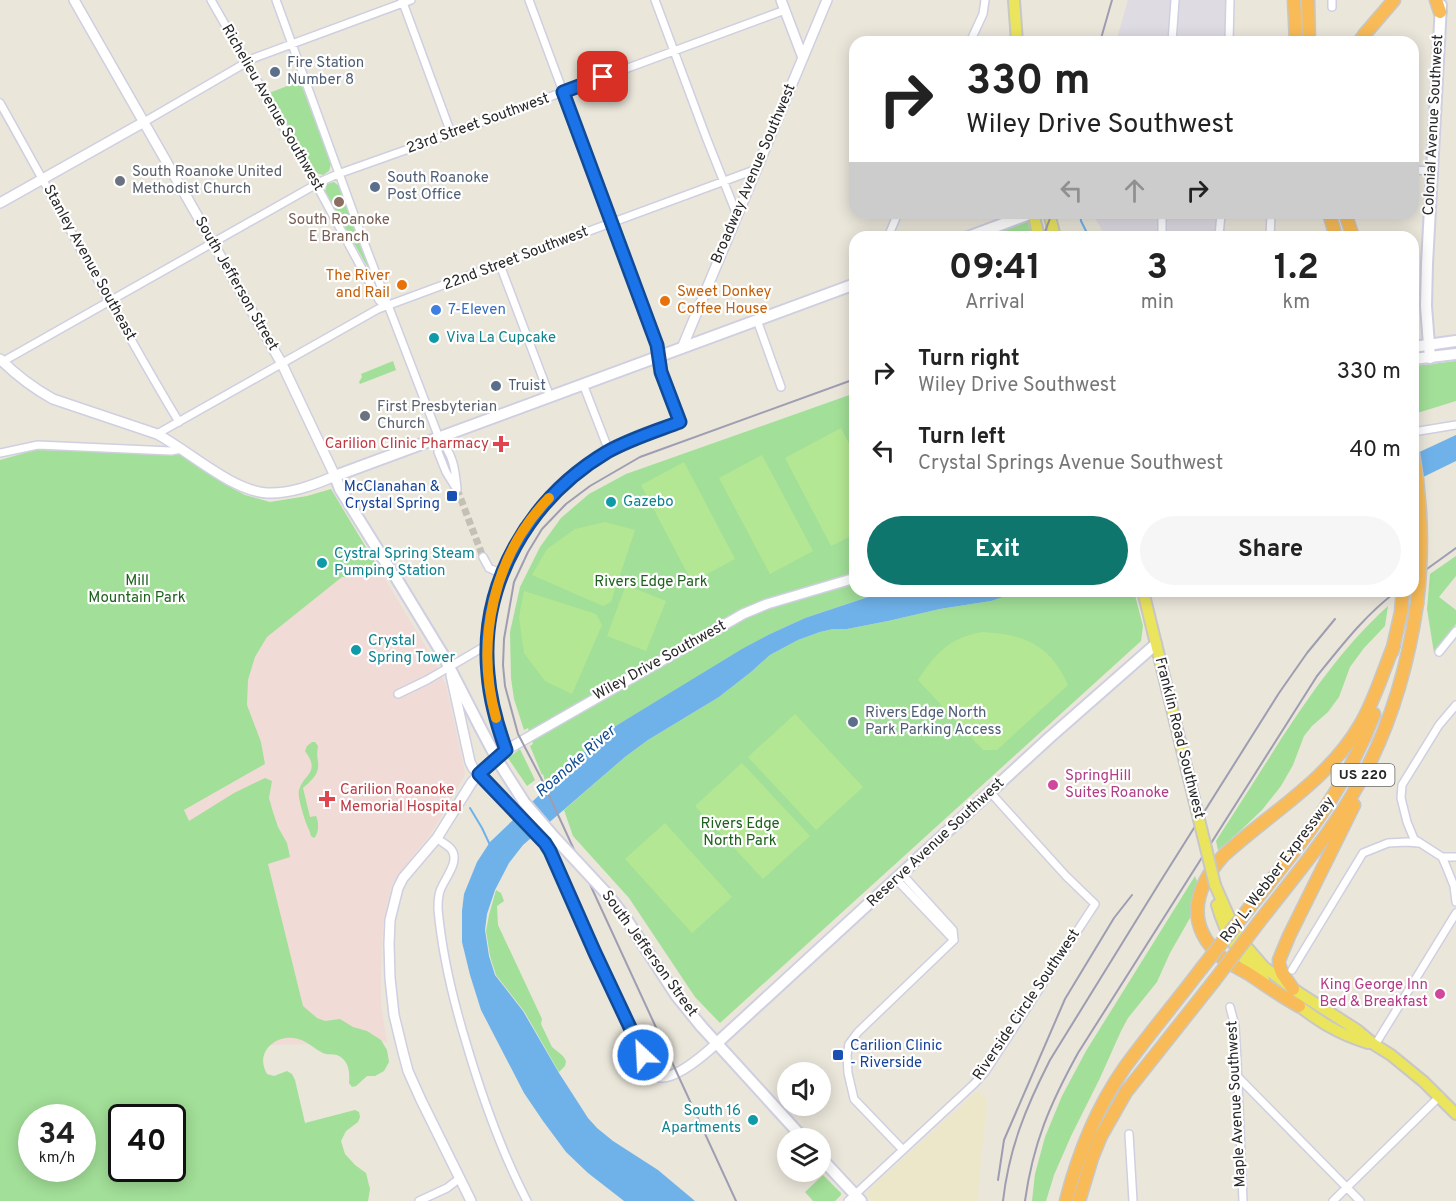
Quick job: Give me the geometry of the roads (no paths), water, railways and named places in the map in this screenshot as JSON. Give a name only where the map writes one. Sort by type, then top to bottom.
[{"type":"highway","points":[[1287,0],[1295,21]]},
{"type":"highway","points":[[1294,0],[1296,36]]},
{"type":"highway","points":[[1308,0],[1309,36]]},
{"type":"highway","points":[[1364,36],[1394,0]]},
{"type":"highway","name":"Roy L. Webber Expressway","points":[[1419,496],[1421,530],[1419,587]]},
{"type":"highway","name":"Roy L. Webber Expressway","points":[[1066,1201],[1089,1132],[1125,1068],[1305,838],[1345,777],[1373,717],[1381,693],[1394,645],[1402,597]]},
{"type":"highway","name":"Roy L. Webber Expressway","points":[[1079,1201],[1101,1136],[1126,1092],[1326,836],[1360,781],[1386,728],[1402,680],[1413,632],[1418,597]]},
{"type":"highway","points":[[1299,1006],[1284,999],[1214,950],[1204,936],[1198,918],[1197,906],[1200,891],[1211,870],[1224,855],[1320,775],[1351,739],[1369,710],[1394,645]]},
{"type":"highway","points":[[1293,989],[1281,973],[1279,960],[1369,776],[1386,728]]},
{"type":"main road","points":[[1014,0],[1017,36]]},
{"type":"main road","name":"Colonial Avenue Southwest","points":[[1430,358],[1426,287],[1439,4]]},
{"type":"main road","points":[[984,231],[1016,219]]},
{"type":"main road","points":[[335,476],[849,286]]},
{"type":"main road","points":[[1419,346],[1456,340]]},
{"type":"main road","points":[[1419,359],[1456,354]]},
{"type":"main road","name":"South Jefferson Street","points":[[335,476],[340,489],[449,666],[498,761],[524,802],[607,894],[625,917],[676,995],[794,1128]]},
{"type":"main road","name":"Franklin Road Southwest","points":[[1144,597],[1223,922],[1239,952],[1264,979],[1328,1027],[1374,1045]]},
{"type":"main road","name":"Reserve Avenue Southwest","points":[[717,1043],[1049,738],[1156,644]]},
{"type":"main road","name":"Franklin Road Southwest","points":[[1215,885],[1230,919],[1249,950],[1264,967],[1402,1063],[1440,1096],[1456,1114]]},
{"type":"main road","points":[[831,1170],[855,1199]]},
{"type":"street","name":"South Jefferson Street","points":[[75,0],[282,363],[335,476]]},
{"type":"street","name":"Richelieu Avenue Southwest","points":[[211,0],[379,300],[388,306]]},
{"type":"street","points":[[276,0],[388,306],[439,438],[448,448],[455,468],[458,489],[446,472],[438,452],[439,438]]},
{"type":"street","points":[[0,203],[254,58],[411,0]]},
{"type":"street","points":[[506,750],[490,692],[487,645],[491,610],[502,574],[512,552],[541,507],[578,473],[609,451],[680,422],[661,372],[657,345],[529,0]]},
{"type":"street","points":[[655,0],[737,215]]},
{"type":"street","name":"Broadway Avenue Southwest","points":[[682,348],[827,0]]},
{"type":"street","points":[[973,36],[983,14],[985,0]]},
{"type":"street","points":[[1172,36],[1175,0]]},
{"type":"street","points":[[1229,36],[1230,0]]},
{"type":"street","points":[[403,2],[451,133]]},
{"type":"street","points":[[783,5],[803,58]]},
{"type":"street","name":"23rd Street Southwest","points":[[1,360],[316,184],[338,174],[674,50],[783,5]]},
{"type":"street","name":"Stanley Avenue Southeast","points":[[0,103],[141,358],[179,422]]},
{"type":"street","name":"22nd Street Southwest","points":[[157,435],[376,310],[757,169]]},
{"type":"street","points":[[1419,170],[1432,171]]},
{"type":"street","points":[[500,265],[550,397]]},
{"type":"street","points":[[757,320],[781,387]]},
{"type":"street","points":[[1,360],[20,378],[53,399],[157,435],[235,483],[256,491],[277,493],[288,491],[335,476]]},
{"type":"street","points":[[583,384],[609,451]]},
{"type":"street","points":[[1419,431],[1456,425]]},
{"type":"street","points":[[0,453],[38,445],[171,451],[182,449]]},
{"type":"street","points":[[483,557],[489,568],[502,574]]},
{"type":"street","name":"Wiley Drive Southwest","points":[[471,1201],[408,1071],[399,1037],[388,967],[390,920],[398,888],[403,878],[437,838],[463,795],[479,774],[506,750],[743,614],[767,604],[849,580]]},
{"type":"street","points":[[1439,652],[1456,631]]},
{"type":"street","points":[[398,694],[428,680],[487,645]]},
{"type":"street","points":[[449,666],[470,762],[550,851],[649,1069],[654,1075],[661,1077],[676,1073],[695,1063],[717,1043]]},
{"type":"street","points":[[1456,705],[1439,725],[1402,785],[1401,798],[1412,835],[1418,843],[1442,857],[1456,857]]},
{"type":"street","name":"Riverside Circle Southwest","points":[[855,1199],[985,1072],[1095,904],[1066,876],[990,792]]},
{"type":"street","points":[[437,838],[451,849],[455,858],[438,899],[444,955],[452,995],[482,1096],[527,1201]]},
{"type":"street","points":[[1292,970],[1363,853],[1388,843],[1418,843]]},
{"type":"street","points":[[1442,857],[1451,878],[1456,902]]},
{"type":"street","points":[[899,877],[954,940],[858,1032],[849,1044],[847,1055],[848,1073],[854,1099],[903,1150]]},
{"type":"street","points":[[1374,1045],[1456,913]]},
{"type":"street","name":"Maple Avenue Southwest","points":[[1230,1007],[1235,1026],[1243,1201]]},
{"type":"street","points":[[1238,1077],[1360,1201]]},
{"type":"street","points":[[1333,1201],[1440,1096]]},
{"type":"street","points":[[1129,1134],[1133,1201]]},
{"type":"street","points":[[419,1201],[447,1188],[460,1178]]},
{"type":"water","points":[[1456,435],[1456,461],[1419,479],[1419,452]]},
{"type":"water","name":"Roanoke River","points":[[868,597],[1003,597],[847,629],[820,632],[798,640],[770,655],[719,697],[648,740],[625,757],[523,845],[509,863],[495,890],[487,914],[485,930],[495,975],[523,1011],[588,1118],[613,1141],[658,1170],[695,1201],[624,1201],[588,1173],[566,1152],[524,1093],[481,1010],[470,975],[462,942],[464,894],[477,862],[490,842],[594,743],[614,727],[742,649],[805,618]]},
{"type":"waterway","points":[[1081,219],[1086,231]]},
{"type":"waterway","points":[[470,808],[490,845]]},
{"type":"tunnel","points":[[457,489],[483,557]]},
{"type":"railway","points":[[1102,36],[1112,0]]},
{"type":"railway","points":[[1045,231],[1050,219]]},
{"type":"railway","points":[[736,1201],[541,778],[518,734],[505,686],[504,639],[514,582],[528,552],[542,529],[566,504],[590,486],[640,457],[849,381]]},
{"type":"railway","points":[[1419,575],[1456,548]]},
{"type":"railway","points":[[1025,1201],[1028,1180],[1044,1124],[1078,1053],[1317,676],[1364,620],[1389,597]]},
{"type":"railway","points":[[1003,1201],[1014,1145],[1033,1094],[1050,1060],[1279,693],[1307,653],[1335,619]]},
{"type":"railway","points":[[998,1180],[1004,1140],[1065,999],[1114,918],[1132,895]]},
{"type":"place","name":"Fire Station Number 8","points":[[275,72]]},
{"type":"place","name":"South Roanoke United Methodist Church","points":[[120,181]]},
{"type":"place","name":"South Roanoke Post Office","points":[[375,187]]},
{"type":"place","name":"South Roanoke E Branch","points":[[339,202]]},
{"type":"place","name":"The River and Rail","points":[[402,285]]},
{"type":"place","name":"Sweet Donkey Coffee House","points":[[665,301]]},
{"type":"place","name":"7-Eleven","points":[[436,310]]},
{"type":"place","name":"Viva La Cupcake","points":[[434,338]]},
{"type":"place","name":"Truist","points":[[496,386]]},
{"type":"place","name":"First Presbyterian Church","points":[[365,416]]},
{"type":"place","name":"Carilion Clinic Pharmacy","points":[[501,444]]},
{"type":"place","name":"McClanahan & Crystal Spring","points":[[452,496]]},
{"type":"place","name":"Gazebo","points":[[611,502]]},
{"type":"place","name":"Cystral Spring Steam Pumping Station","points":[[322,563]]},
{"type":"place","name":"Crystal Spring Tower","points":[[356,650]]},
{"type":"place","name":"Rivers Edge North Park Parking Access","points":[[853,722]]},
{"type":"place","name":"SpringHill Suites Roanoke","points":[[1053,785]]},
{"type":"place","name":"Carilion Roanoke Memorial Hospital","points":[[327,799]]},
{"type":"place","name":"King George Inn Bed & Breakfast","points":[[1440,994]]},
{"type":"place","name":"Carilion Clinic - Riverside","points":[[838,1055]]},
{"type":"place","name":"South 16 Apartments","points":[[753,1120]]},
{"type":"park label","name":"Rivers Edge Park","points":[[651,582]]},
{"type":"park label","name":"Mill Mountain Park","points":[[137,590]]},
{"type":"park label","name":"Rivers Edge North Park","points":[[740,832]]}]
